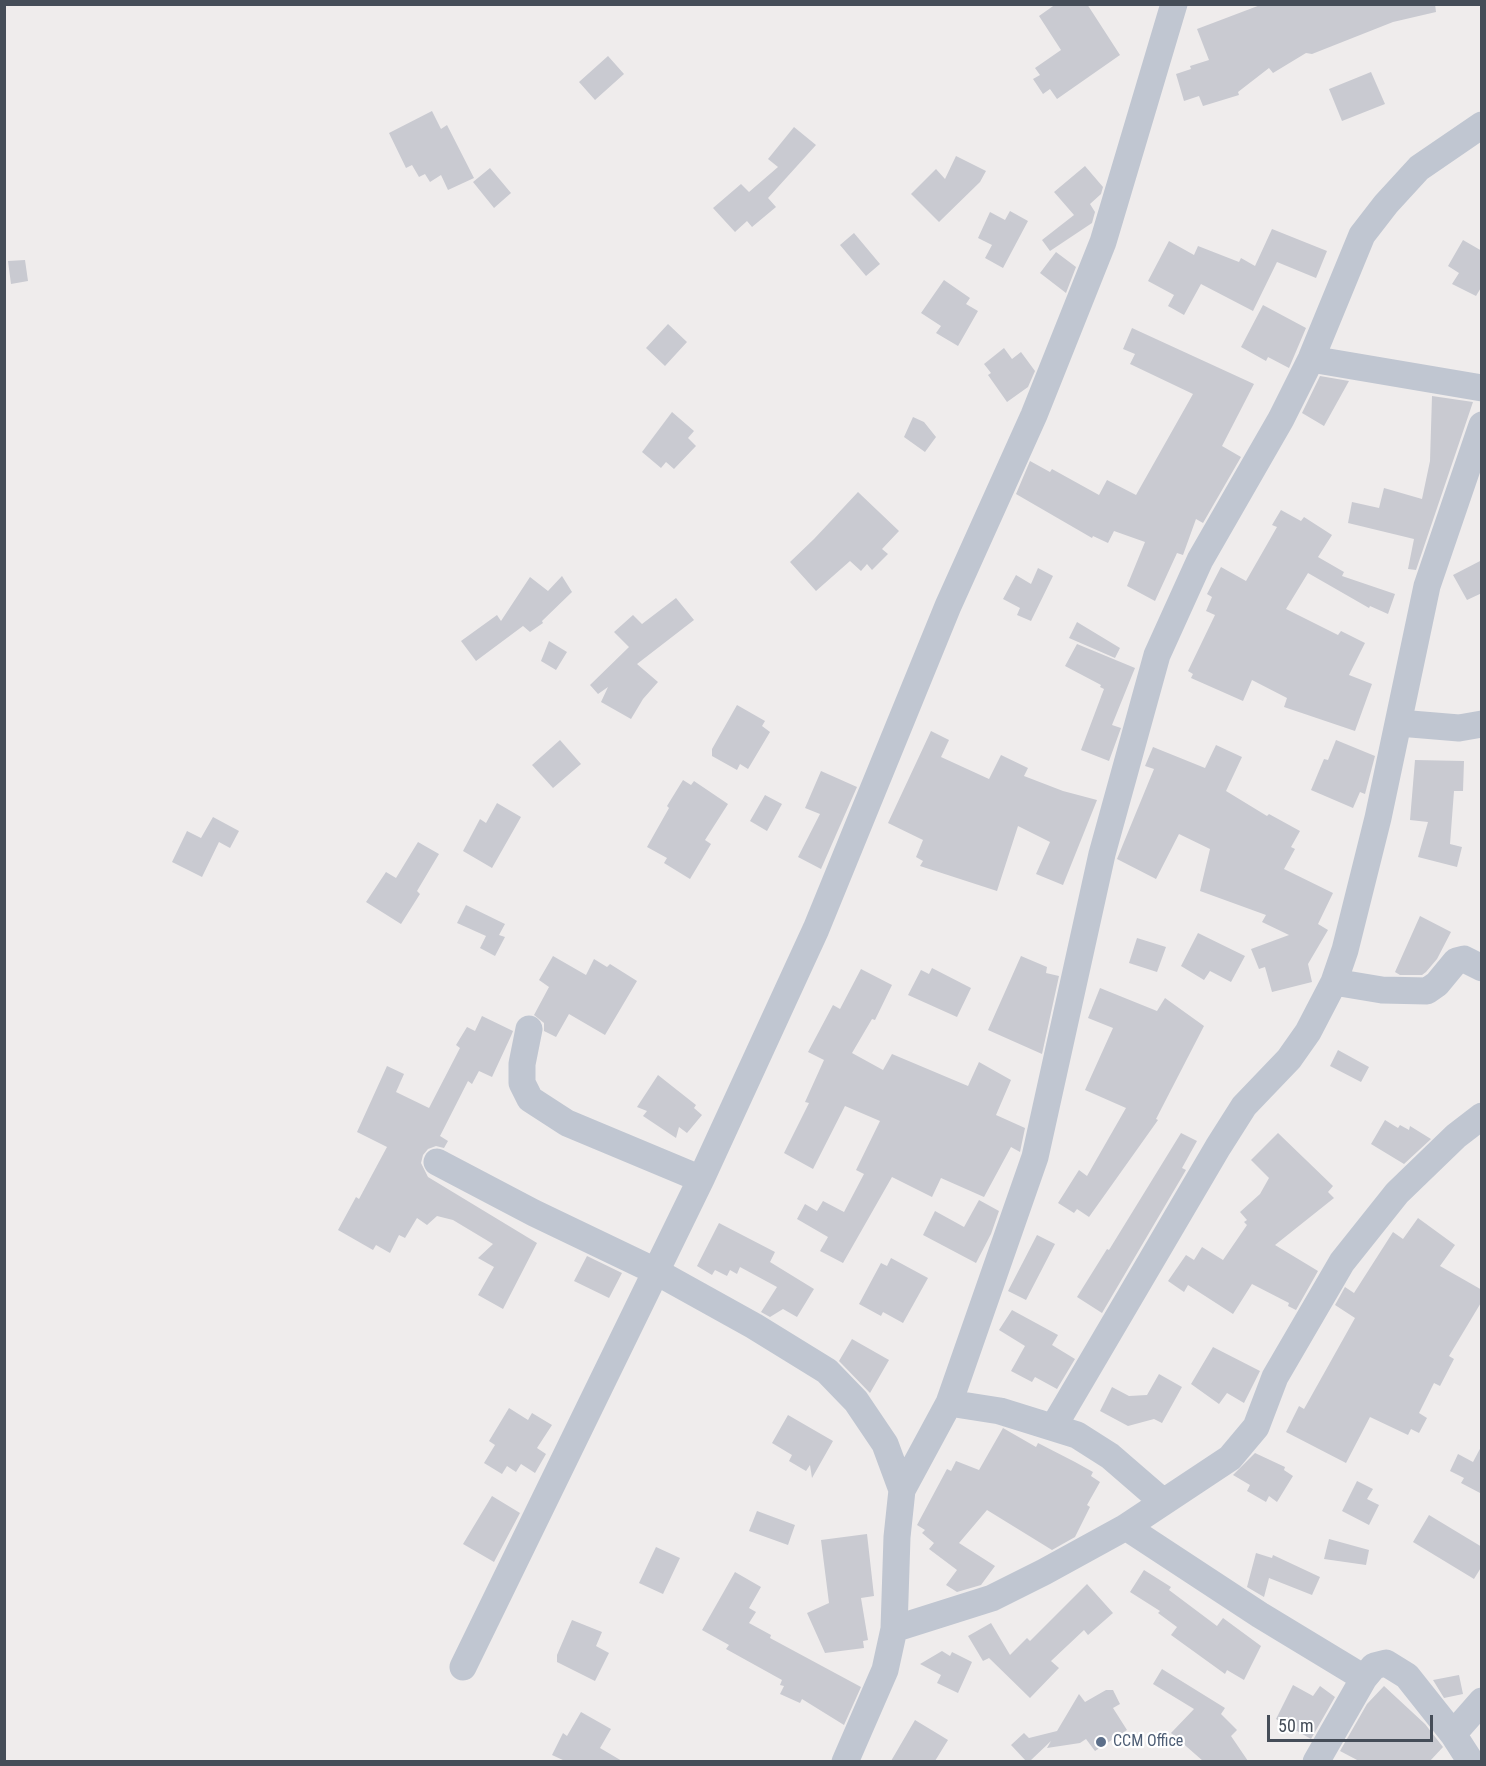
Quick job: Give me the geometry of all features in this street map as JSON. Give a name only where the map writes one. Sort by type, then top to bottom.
[{"type":"street","points":[[463,1667],[701,1179],[816,929],[927,663],[948,606],[1034,415],[1103,242],[1174,4]]},
{"type":"street","points":[[845,1761],[885,1671],[894,1629],[897,1537],[902,1490],[949,1403],[1035,1157],[1102,854],[1157,655],[1200,560],[1281,419],[1311,359],[1362,236],[1386,204],[1419,168],[1482,125]]},
{"type":"street","points":[[1311,359],[1482,388]]},
{"type":"street","points":[[1054,1426],[1218,1147],[1244,1106],[1289,1059],[1308,1032],[1334,982],[1357,906],[1399,723],[1427,586],[1482,425]]},
{"type":"street","points":[[1399,723],[1459,728],[1482,724]]},
{"type":"street","points":[[1334,982],[1382,990],[1427,991],[1437,984],[1456,961],[1464,959],[1482,968]]},
{"type":"street","points":[[530,1029],[522,1064],[522,1083],[530,1099],[567,1122],[701,1179]]},
{"type":"street","points":[[894,1629],[992,1598],[1126,1527],[1230,1458],[1250,1438],[1275,1377],[1342,1262],[1397,1193],[1455,1136],[1482,1116]]},
{"type":"street","points":[[437,1162],[534,1213],[655,1271],[754,1326],[827,1371],[856,1401],[885,1444],[902,1490]]},
{"type":"street","points":[[949,1403],[1000,1411],[1077,1435],[1110,1456],[1162,1502]]},
{"type":"street","points":[[1126,1527],[1260,1615],[1364,1678]]},
{"type":"street","points":[[1316,1761],[1364,1678],[1374,1666],[1386,1663],[1407,1676],[1454,1734],[1471,1761]]},
{"type":"street","points":[[1454,1734],[1482,1701]]},
{"type":"building","points":[[1056,4],[1087,4],[1120,55],[1057,99],[1050,89],[1043,94],[1033,79],[1040,75],[1035,68],[1061,50],[1039,16]]},
{"type":"building","points":[[1263,4],[1435,4],[1436,12],[1393,22],[1312,54],[1306,53],[1273,73],[1269,68],[1238,92],[1239,95],[1203,106],[1199,96],[1184,101],[1176,74],[1191,69],[1190,66],[1209,60],[1197,29]]},
{"type":"building","points":[[608,56],[624,74],[595,100],[579,82]]},
{"type":"building","points":[[1371,72],[1385,104],[1342,121],[1329,89]]},
{"type":"building","points":[[432,111],[441,129],[447,125],[474,178],[448,190],[441,175],[430,182],[425,174],[419,177],[412,165],[406,168],[389,133]]},
{"type":"building","points":[[794,127],[816,145],[768,198],[776,207],[752,227],[747,221],[735,232],[713,208],[741,184],[749,192],[778,167],[768,159]]},
{"type":"building","points":[[956,156],[986,171],[980,182],[939,222],[911,194],[936,169],[945,179]]},
{"type":"building","points":[[1085,166],[1103,187],[1101,194],[1090,204],[1095,212],[1092,223],[1050,251],[1042,240],[1074,215],[1054,192]]},
{"type":"building","points":[[490,168],[511,193],[494,208],[473,182]]},
{"type":"building","points":[[1010,211],[1028,221],[1003,268],[985,258],[992,245],[978,238],[990,212],[1005,220]]},
{"type":"building","points":[[1272,229],[1327,251],[1316,278],[1277,262],[1253,311],[1201,284],[1184,315],[1168,306],[1174,295],[1148,281],[1169,241],[1194,255],[1198,246],[1239,262],[1241,258],[1255,266]]},
{"type":"building","points":[[854,233],[880,264],[866,276],[840,245]]},
{"type":"building","points":[[1463,240],[1482,251],[1482,286],[1476,296],[1452,284],[1459,273],[1448,266]]},
{"type":"building","points":[[1056,252],[1076,267],[1066,293],[1040,273]]},
{"type":"building","points":[[25,260],[28,281],[11,284],[8,261]]},
{"type":"building","points":[[944,280],[970,298],[966,304],[978,311],[958,346],[936,333],[941,326],[921,313]]},
{"type":"building","points":[[1263,305],[1306,328],[1289,368],[1268,357],[1266,361],[1241,347]]},
{"type":"building","points":[[668,324],[687,342],[665,366],[646,348]]},
{"type":"building","points":[[1132,328],[1254,384],[1222,446],[1241,457],[1203,523],[1196,519],[1183,555],[1177,553],[1155,601],[1127,586],[1145,542],[1114,531],[1108,543],[1093,536],[1092,538],[1016,494],[1030,461],[1050,472],[1052,469],[1099,495],[1107,480],[1136,495],[1193,394],[1130,364],[1135,354],[1123,349]]},
{"type":"building","points":[[1004,348],[1012,359],[1021,352],[1035,371],[1028,387],[1007,402],[988,375],[991,373],[984,364]]},
{"type":"building","points":[[1320,376],[1349,381],[1324,426],[1302,413]]},
{"type":"building","points":[[1432,396],[1473,402],[1416,570],[1408,569],[1414,539],[1348,523],[1352,502],[1379,508],[1384,488],[1422,499],[1430,461]]},
{"type":"building","points":[[672,412],[694,431],[688,438],[696,446],[674,469],[666,462],[661,468],[642,452]]},
{"type":"building","points":[[913,417],[924,422],[936,437],[925,452],[904,437]]},
{"type":"building","points":[[858,492],[899,531],[882,549],[888,554],[872,570],[867,564],[861,571],[850,561],[816,591],[790,562]]},
{"type":"building","points":[[1281,510],[1301,521],[1304,517],[1332,535],[1318,557],[1344,572],[1342,576],[1395,594],[1388,614],[1370,606],[1369,608],[1308,573],[1286,609],[1338,635],[1341,631],[1365,643],[1349,675],[1372,684],[1355,731],[1284,707],[1287,698],[1252,680],[1243,701],[1191,678],[1193,674],[1188,671],[1215,615],[1206,611],[1212,597],[1207,594],[1221,567],[1246,581],[1277,527],[1272,525]]},
{"type":"building","points":[[1482,560],[1482,593],[1467,600],[1453,575]]},
{"type":"building","points":[[1038,568],[1053,576],[1031,621],[1017,615],[1020,608],[1003,599],[1016,575],[1031,584]]},
{"type":"building","points":[[562,576],[572,592],[542,621],[543,623],[530,632],[523,626],[476,661],[461,641],[497,615],[501,621],[530,577],[548,591]]},
{"type":"building","points":[[676,598],[694,620],[637,664],[658,682],[643,699],[631,719],[601,702],[608,687],[598,694],[590,685],[629,647],[614,632],[633,615],[642,624]]},
{"type":"building","points":[[1077,622],[1120,648],[1115,658],[1069,638]]},
{"type":"building","points":[[549,641],[567,652],[556,670],[541,661]]},
{"type":"building","points":[[1077,644],[1135,668],[1112,725],[1121,728],[1109,761],[1081,750],[1104,689],[1100,687],[1101,685],[1065,666]]},
{"type":"building","points":[[737,705],[765,721],[762,726],[770,732],[748,769],[740,764],[737,770],[712,756],[712,749]]},
{"type":"building","points":[[931,731],[949,740],[941,757],[989,779],[1001,755],[1028,768],[1024,776],[1063,791],[1097,800],[1063,885],[1036,874],[1050,842],[1018,826],[997,891],[920,866],[923,861],[916,857],[923,840],[888,823]]},
{"type":"building","points":[[560,740],[581,764],[553,788],[532,765]]},
{"type":"building","points":[[1336,740],[1375,756],[1365,794],[1360,792],[1353,808],[1311,790],[1324,759],[1328,760]]},
{"type":"building","points":[[1216,745],[1242,757],[1226,791],[1267,816],[1269,814],[1300,831],[1291,847],[1295,849],[1284,869],[1333,893],[1318,924],[1328,930],[1308,964],[1312,982],[1272,992],[1265,967],[1259,969],[1251,949],[1289,935],[1262,922],[1266,915],[1200,891],[1210,849],[1179,834],[1156,879],[1117,859],[1154,769],[1145,766],[1153,747],[1205,768]]},
{"type":"building","points":[[1415,760],[1464,761],[1463,791],[1454,791],[1450,844],[1462,847],[1457,867],[1418,857],[1428,822],[1410,820]]},
{"type":"building","points":[[821,771],[857,787],[821,869],[798,857],[820,814],[805,808]]},
{"type":"building","points":[[683,780],[691,785],[694,781],[728,804],[705,840],[711,844],[690,879],[664,863],[667,858],[647,847]]},
{"type":"building","points":[[765,795],[782,804],[767,831],[750,821]]},
{"type":"building","points":[[497,803],[521,817],[492,868],[463,851],[480,819],[486,823]]},
{"type":"building","points":[[213,817],[239,831],[230,848],[219,842],[202,877],[172,862],[187,831],[201,838]]},
{"type":"building","points":[[418,842],[439,854],[417,891],[420,894],[401,924],[366,902],[386,872],[396,878]]},
{"type":"building","points":[[466,905],[505,924],[499,935],[505,937],[495,956],[480,948],[486,936],[457,923]]},
{"type":"building","points":[[1420,916],[1451,932],[1437,959],[1426,972],[1422,975],[1400,975],[1395,972]]},
{"type":"building","points":[[1198,933],[1245,956],[1231,982],[1210,971],[1204,980],[1181,966]]},
{"type":"building","points":[[1137,938],[1166,947],[1157,972],[1129,963]]},
{"type":"building","points":[[553,956],[586,975],[594,959],[607,967],[610,964],[637,981],[605,1035],[569,1014],[556,1037],[544,1031],[544,1023],[534,1015],[549,987],[539,980]]},
{"type":"building","points":[[1021,956],[1047,967],[1046,973],[1059,976],[1042,1054],[988,1030]]},
{"type":"building","points":[[932,968],[971,988],[957,1017],[908,995],[921,970],[929,974]]},
{"type":"building","points":[[861,969],[892,985],[875,1020],[872,1019],[852,1053],[883,1070],[892,1054],[968,1086],[979,1062],[1011,1080],[996,1115],[1025,1128],[1020,1152],[1011,1147],[984,1197],[941,1178],[932,1197],[892,1177],[843,1263],[820,1251],[828,1237],[797,1219],[805,1204],[817,1211],[823,1201],[844,1212],[864,1174],[856,1170],[880,1121],[845,1106],[813,1169],[784,1153],[809,1103],[805,1102],[824,1060],[808,1052],[833,1005],[840,1009]]},
{"type":"building","points":[[1100,988],[1157,1011],[1165,998],[1204,1026],[1156,1119],[1158,1120],[1089,1217],[1077,1209],[1074,1213],[1058,1203],[1079,1170],[1087,1176],[1126,1108],[1085,1090],[1113,1028],[1088,1018]]},
{"type":"building","points":[[482,1016],[513,1031],[511,1036],[492,1077],[479,1071],[472,1084],[468,1081],[440,1136],[448,1141],[444,1148],[436,1146],[428,1149],[421,1163],[428,1177],[537,1243],[503,1309],[478,1295],[494,1267],[478,1258],[493,1244],[453,1220],[437,1216],[427,1225],[417,1218],[405,1238],[399,1235],[390,1253],[376,1245],[373,1250],[338,1230],[356,1197],[359,1199],[387,1147],[357,1132],[387,1066],[404,1074],[396,1092],[429,1108],[460,1048],[456,1045],[467,1027],[475,1031]]},
{"type":"building","points":[[1338,1050],[1369,1067],[1361,1082],[1330,1066]]},
{"type":"building","points":[[658,1075],[696,1105],[694,1108],[702,1115],[687,1133],[679,1127],[676,1138],[643,1116],[647,1111],[637,1107]]},
{"type":"building","points":[[1385,1120],[1398,1128],[1400,1125],[1409,1130],[1410,1126],[1431,1139],[1404,1164],[1371,1144]]},
{"type":"building","points":[[1181,1133],[1197,1141],[1182,1168],[1186,1170],[1102,1313],[1077,1297],[1107,1249],[1109,1250]]},
{"type":"building","points":[[1278,1133],[1333,1186],[1328,1192],[1334,1198],[1275,1245],[1318,1271],[1296,1310],[1288,1306],[1289,1303],[1252,1284],[1233,1314],[1188,1285],[1184,1292],[1168,1281],[1186,1255],[1194,1260],[1202,1247],[1223,1260],[1247,1225],[1244,1222],[1247,1220],[1240,1212],[1260,1194],[1269,1178],[1251,1160]]},
{"type":"building","points":[[979,1200],[999,1211],[991,1234],[976,1263],[923,1235],[935,1211],[964,1227]]},
{"type":"building","points":[[1418,1218],[1455,1245],[1440,1266],[1482,1290],[1482,1301],[1449,1356],[1454,1359],[1440,1386],[1434,1383],[1419,1413],[1427,1418],[1419,1433],[1411,1429],[1408,1435],[1370,1417],[1346,1463],[1286,1432],[1299,1406],[1304,1409],[1355,1318],[1335,1305],[1345,1287],[1354,1293],[1393,1232],[1403,1239]]},
{"type":"building","points":[[719,1223],[775,1252],[770,1262],[814,1289],[797,1317],[783,1309],[770,1317],[761,1312],[777,1287],[740,1267],[737,1274],[730,1270],[727,1276],[715,1270],[712,1275],[697,1266]]},
{"type":"building","points":[[1037,1235],[1055,1244],[1026,1300],[1008,1291]]},
{"type":"building","points":[[587,1256],[622,1273],[609,1298],[574,1281]]},
{"type":"building","points":[[891,1258],[928,1278],[903,1323],[883,1312],[881,1316],[859,1304],[881,1263],[887,1266]]},
{"type":"building","points":[[1012,1310],[1058,1335],[1052,1345],[1075,1359],[1057,1389],[1035,1377],[1032,1382],[1011,1371],[1025,1346],[999,1330]]},
{"type":"building","points":[[852,1339],[889,1360],[870,1393],[839,1361]]},
{"type":"building","points":[[1213,1347],[1260,1371],[1244,1403],[1227,1393],[1219,1404],[1191,1384]]},
{"type":"building","points":[[1159,1374],[1182,1387],[1162,1423],[1154,1419],[1128,1426],[1100,1411],[1112,1387],[1129,1396],[1147,1395]]},
{"type":"building","points":[[509,1408],[528,1420],[532,1413],[552,1425],[537,1448],[546,1454],[535,1473],[521,1464],[516,1472],[507,1466],[502,1474],[484,1463],[495,1445],[489,1441]]},
{"type":"building","points":[[788,1415],[833,1441],[812,1478],[810,1465],[806,1471],[789,1461],[792,1455],[772,1443]]},
{"type":"building","points":[[1003,1428],[1036,1447],[1038,1443],[1093,1472],[1091,1476],[1100,1482],[1087,1505],[1090,1507],[1075,1537],[1052,1550],[987,1510],[959,1543],[995,1566],[981,1585],[957,1592],[946,1585],[957,1570],[929,1549],[934,1543],[922,1533],[925,1530],[917,1525],[947,1469],[951,1471],[956,1461],[979,1470]]},
{"type":"building","points":[[1482,1445],[1482,1494],[1461,1483],[1464,1478],[1450,1471],[1458,1454],[1473,1462]]},
{"type":"building","points":[[1255,1453],[1285,1467],[1284,1470],[1293,1476],[1277,1502],[1269,1496],[1266,1502],[1247,1491],[1250,1485],[1233,1475]]},
{"type":"building","points":[[1357,1481],[1373,1489],[1367,1499],[1379,1505],[1369,1525],[1342,1511]]},
{"type":"building","points":[[492,1496],[520,1513],[494,1562],[463,1544]]},
{"type":"building","points":[[757,1511],[795,1525],[788,1545],[749,1531]]},
{"type":"building","points":[[1429,1515],[1482,1547],[1482,1566],[1474,1579],[1413,1542]]},
{"type":"building","points":[[867,1534],[874,1596],[861,1598],[868,1640],[863,1641],[864,1648],[825,1653],[807,1613],[829,1603],[821,1540]]},
{"type":"building","points":[[1329,1539],[1369,1550],[1366,1565],[1324,1559]]},
{"type":"building","points":[[656,1547],[680,1558],[663,1594],[639,1583]]},
{"type":"building","points":[[1256,1553],[1272,1558],[1273,1555],[1320,1577],[1312,1595],[1269,1578],[1264,1597],[1247,1587]]},
{"type":"building","points":[[1144,1570],[1171,1587],[1169,1590],[1217,1626],[1223,1618],[1261,1646],[1244,1680],[1227,1670],[1225,1674],[1171,1635],[1177,1627],[1158,1613],[1160,1611],[1130,1592]]},
{"type":"building","points":[[735,1572],[761,1587],[749,1608],[756,1612],[749,1623],[771,1635],[770,1638],[861,1687],[844,1725],[802,1699],[800,1703],[780,1694],[784,1686],[780,1685],[782,1680],[726,1649],[729,1645],[702,1630]]},
{"type":"building","points":[[1087,1584],[1113,1613],[1088,1635],[1084,1630],[1051,1661],[1059,1668],[1030,1698],[989,1658],[983,1661],[968,1636],[991,1623],[1010,1655],[1027,1638],[1030,1641]]},
{"type":"building","points":[[572,1620],[602,1632],[596,1646],[609,1653],[595,1681],[557,1662],[557,1655]]},
{"type":"building","points":[[942,1651],[950,1656],[952,1652],[972,1662],[958,1693],[937,1683],[941,1675],[920,1664]]},
{"type":"building","points":[[1162,1669],[1225,1708],[1221,1714],[1237,1730],[1231,1736],[1248,1761],[1203,1761],[1171,1733],[1194,1709],[1153,1684]]},
{"type":"building","points":[[1459,1675],[1463,1694],[1444,1698],[1433,1680]]},
{"type":"building","points":[[1293,1685],[1313,1696],[1320,1686],[1335,1697],[1311,1739],[1276,1719]]},
{"type":"building","points":[[1384,1686],[1425,1724],[1443,1747],[1430,1761],[1359,1761],[1340,1751],[1367,1704]]},
{"type":"building","points":[[1106,1690],[1113,1690],[1120,1704],[1113,1708],[1127,1730],[1095,1751],[1086,1739],[1080,1743],[1047,1748],[1051,1741],[1030,1761],[1026,1761],[1011,1745],[1024,1733],[1029,1738],[1057,1731],[1079,1694],[1085,1702]]},
{"type":"building","points":[[581,1712],[611,1729],[600,1748],[622,1761],[565,1761],[552,1755],[563,1733],[567,1736]]},
{"type":"building","points":[[915,1720],[948,1740],[935,1761],[891,1761]]},
{"type":"place","name":"CCM Office","points":[[1101,1742]]}]
